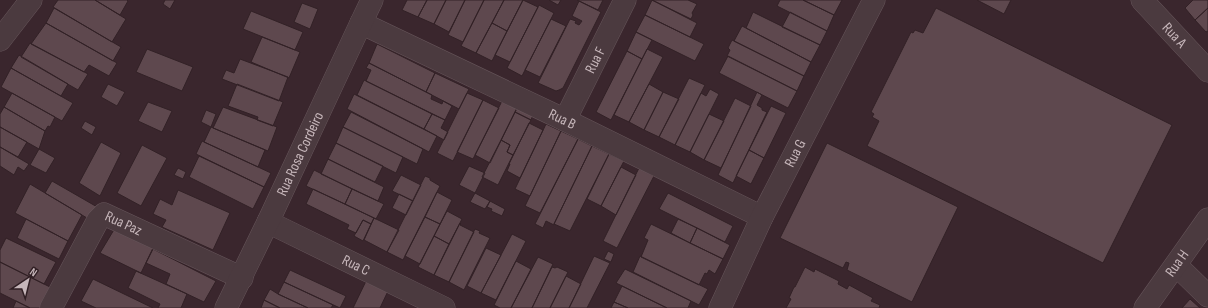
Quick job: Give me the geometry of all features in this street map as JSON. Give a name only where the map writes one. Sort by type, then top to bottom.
[{"type":"street","points":[[0,40],[31,0]]},
{"type":"street","name":"Rua Rosa Cordeiro","points":[[226,308],[242,278],[372,0]]},
{"type":"street","name":"Rua F","points":[[565,120],[625,0]]},
{"type":"street","name":"Rua G","points":[[720,308],[762,217],[874,0]]},
{"type":"street","name":"Rua A","points":[[1142,0],[1208,71]]},
{"type":"street","name":"Rua B","points":[[361,23],[565,120],[762,217]]},
{"type":"street","name":"Rua Paz","points":[[51,308],[98,220],[104,214],[242,278]]},
{"type":"street","name":"Rua H","points":[[1145,308],[1208,219]]},
{"type":"street","name":"Rua C","points":[[268,222],[444,308]]},
{"type":"street","points":[[1176,265],[1208,296]]},
{"type":"building","points":[[58,0],[95,0],[126,19],[112,42],[53,7]]},
{"type":"building","points":[[95,0],[127,0],[128,1],[120,15]]},
{"type":"building","points":[[165,0],[175,0],[170,9],[163,4]]},
{"type":"building","points":[[407,0],[427,0],[418,17],[402,10]]},
{"type":"building","points":[[427,0],[446,0],[434,24],[418,17]]},
{"type":"building","points":[[446,0],[465,0],[449,32],[434,24]]},
{"type":"building","points":[[465,0],[484,0],[463,42],[448,35]]},
{"type":"building","points":[[484,0],[504,0],[476,53],[461,46]]},
{"type":"building","points":[[504,0],[523,0],[507,31],[492,23]]},
{"type":"building","points":[[523,0],[538,7],[510,62],[495,55]]},
{"type":"building","points":[[549,0],[561,0],[558,5]]},
{"type":"building","points":[[577,0],[603,0],[598,10]]},
{"type":"building","points":[[652,0],[688,0],[697,4],[692,13],[693,15],[691,19]]},
{"type":"building","points":[[652,0],[697,23],[690,37],[645,15]]},
{"type":"building","points":[[780,0],[803,0],[834,15],[827,31],[777,6]]},
{"type":"building","points":[[803,0],[842,0],[834,15]]},
{"type":"building","points":[[977,0],[1011,0],[1004,14]]},
{"type":"building","points":[[1193,0],[1208,0],[1208,8],[1195,20],[1185,8]]},
{"type":"building","points":[[579,1],[601,12],[563,88],[556,91],[538,83],[570,19],[576,21],[575,23],[579,25],[582,21],[572,16]]},
{"type":"building","points":[[302,3],[318,9],[310,29],[294,22]]},
{"type":"building","points":[[539,5],[554,13],[522,76],[507,68]]},
{"type":"building","points":[[54,8],[121,47],[113,61],[46,23]]},
{"type":"building","points":[[936,8],[1172,125],[1103,263],[867,146],[879,121],[872,117],[874,114],[871,112],[911,32],[913,33],[915,30],[923,33]]},
{"type":"building","points":[[1208,8],[1208,31],[1206,32],[1195,20]]},
{"type":"building","points":[[251,11],[303,32],[295,50],[243,29]]},
{"type":"building","points":[[753,12],[820,45],[811,62],[746,28]]},
{"type":"building","points":[[790,12],[827,31],[820,45],[782,27]]},
{"type":"building","points":[[645,15],[704,44],[695,61],[636,32]]},
{"type":"building","points":[[551,19],[566,26],[540,77],[525,70]]},
{"type":"building","points":[[46,23],[117,63],[109,76],[89,65],[84,72],[31,44]]},
{"type":"building","points":[[492,23],[507,31],[492,61],[476,53]]},
{"type":"building","points":[[742,26],[811,62],[804,76],[734,41]]},
{"type":"building","points":[[636,32],[652,40],[642,59],[627,51]]},
{"type":"building","points":[[262,37],[300,52],[289,78],[251,62]]},
{"type":"building","points":[[732,40],[804,76],[797,91],[727,56],[730,50],[728,48]]},
{"type":"building","points":[[30,43],[88,74],[78,90],[21,57]]},
{"type":"building","points":[[377,44],[435,73],[426,92],[369,63]]},
{"type":"building","points":[[147,49],[193,67],[182,91],[136,72]]},
{"type":"building","points":[[647,49],[663,57],[629,122],[614,115]]},
{"type":"building","points":[[627,51],[642,59],[611,120],[596,112]]},
{"type":"building","points":[[19,55],[68,84],[61,96],[11,68]]},
{"type":"building","points":[[728,56],[797,91],[788,108],[719,73]]},
{"type":"building","points":[[240,59],[288,77],[279,101],[222,79],[226,70],[234,73]]},
{"type":"building","points":[[369,63],[432,95],[431,99],[442,104],[443,101],[452,106],[445,120],[366,81],[371,70],[366,68]]},
{"type":"building","points":[[11,68],[73,103],[62,121],[1,87]]},
{"type":"building","points":[[435,73],[469,89],[459,109],[426,92]]},
{"type":"building","points":[[689,78],[705,85],[675,145],[659,137]]},
{"type":"building","points":[[364,80],[432,114],[424,129],[357,95]]},
{"type":"building","points":[[108,84],[125,92],[117,106],[101,97]]},
{"type":"building","points":[[237,84],[283,102],[273,126],[257,120],[258,117],[228,106]]},
{"type":"building","points":[[649,84],[663,92],[644,130],[629,122]]},
{"type":"building","points":[[710,89],[719,94],[690,152],[675,145],[701,93],[706,96]]},
{"type":"building","points":[[663,92],[679,99],[659,137],[644,130]]},
{"type":"building","points":[[757,92],[762,95],[757,105],[762,108],[762,110],[767,112],[733,183],[718,175]]},
{"type":"building","points":[[12,93],[55,117],[50,127],[48,126],[45,131],[4,107]]},
{"type":"building","points":[[467,93],[483,100],[453,161],[437,153]]},
{"type":"building","points":[[354,94],[437,136],[429,152],[347,109]]},
{"type":"building","points":[[735,98],[751,106],[721,168],[704,160]]},
{"type":"building","points":[[483,100],[499,108],[473,159],[457,152]]},
{"type":"building","points":[[502,101],[517,108],[490,163],[475,155]]},
{"type":"building","points":[[148,102],[172,111],[162,132],[138,121]]},
{"type":"building","points":[[771,106],[786,113],[764,158],[749,150]]},
{"type":"building","points":[[4,107],[45,131],[39,149],[0,127],[0,114]]},
{"type":"building","points":[[223,107],[277,127],[268,151],[213,128]]},
{"type":"building","points":[[517,108],[533,115],[531,120],[515,112]]},
{"type":"building","points":[[206,110],[216,114],[211,127],[201,122]]},
{"type":"building","points":[[351,112],[423,149],[417,164],[343,127]]},
{"type":"building","points":[[515,112],[531,120],[513,155],[507,152],[510,145],[501,140]]},
{"type":"building","points":[[432,114],[445,120],[441,128],[448,132],[444,140],[424,129]]},
{"type":"building","points":[[709,114],[724,121],[704,160],[690,152]]},
{"type":"building","points":[[85,121],[96,127],[92,135],[81,128]]},
{"type":"building","points":[[529,123],[543,130],[520,178],[507,171]]},
{"type":"building","points":[[546,124],[561,131],[530,196],[515,189]]},
{"type":"building","points":[[0,127],[27,142],[18,157],[0,147]]},
{"type":"building","points":[[211,127],[265,150],[258,167],[204,142]]},
{"type":"building","points":[[343,127],[403,157],[396,173],[336,143]]},
{"type":"building","points":[[561,131],[578,139],[540,213],[525,206]]},
{"type":"building","points":[[578,139],[592,146],[554,225],[546,221],[543,228],[535,224]]},
{"type":"building","points":[[501,140],[510,145],[507,152],[513,155],[498,185],[482,177]]},
{"type":"building","points":[[202,141],[271,173],[264,187],[196,154]]},
{"type":"building","points":[[101,142],[121,153],[100,196],[79,183]]},
{"type":"building","points":[[336,143],[383,166],[375,182],[328,159]]},
{"type":"building","points":[[827,143],[958,207],[912,302],[847,270],[849,263],[846,262],[843,268],[780,238]]},
{"type":"building","points":[[142,145],[167,158],[141,206],[117,193]]},
{"type":"building","points":[[592,146],[609,154],[570,231],[554,224]]},
{"type":"building","points":[[0,147],[29,164],[24,171],[18,167],[14,175],[0,166]]},
{"type":"building","points":[[39,149],[55,158],[46,173],[30,165]]},
{"type":"building","points":[[749,150],[764,158],[751,184],[736,176]]},
{"type":"building","points":[[609,154],[624,161],[601,206],[587,199]]},
{"type":"building","points":[[199,156],[264,187],[253,209],[189,177]]},
{"type":"building","points":[[328,159],[384,187],[378,201],[321,174]]},
{"type":"building","points":[[469,166],[485,173],[475,193],[459,185]]},
{"type":"building","points":[[621,167],[636,175],[616,215],[601,206]]},
{"type":"building","points":[[178,168],[186,172],[183,179],[174,175]]},
{"type":"building","points":[[639,168],[654,176],[617,248],[603,241]]},
{"type":"building","points":[[314,170],[352,189],[345,204],[306,186]]},
{"type":"building","points":[[401,175],[421,185],[413,201],[392,191]]},
{"type":"building","points":[[425,176],[440,186],[403,260],[387,252]]},
{"type":"building","points":[[52,181],[99,208],[92,221],[45,193]]},
{"type":"building","points":[[30,184],[82,215],[68,241],[15,213]]},
{"type":"building","points":[[313,189],[374,218],[371,224],[363,220],[356,233],[347,229],[349,225],[306,204]]},
{"type":"building","points":[[352,189],[384,204],[376,219],[345,204]]},
{"type":"building","points":[[178,190],[230,213],[213,250],[162,227],[166,220],[153,214],[160,199],[172,205]]},
{"type":"building","points":[[437,192],[452,200],[440,224],[425,217]]},
{"type":"building","points":[[475,193],[490,201],[485,209],[470,202]]},
{"type":"building","points":[[668,193],[733,226],[725,242],[659,209]]},
{"type":"building","points":[[399,194],[413,201],[406,215],[392,208]]},
{"type":"building","points":[[490,201],[505,209],[502,216],[491,211],[492,209],[487,207]]},
{"type":"building","points":[[447,211],[462,219],[449,244],[434,236]]},
{"type":"building","points":[[425,217],[440,224],[420,264],[405,256]]},
{"type":"building","points":[[374,218],[399,230],[387,252],[364,240]]},
{"type":"building","points":[[26,219],[68,241],[59,259],[17,238]]},
{"type":"building","points":[[678,219],[697,228],[690,243],[671,233]]},
{"type":"building","points":[[363,220],[371,224],[363,241],[354,236]]},
{"type":"building","points":[[460,223],[460,225],[474,232],[449,282],[434,275]]},
{"type":"building","points":[[651,224],[723,259],[715,274],[709,270],[707,274],[705,273],[699,285],[641,257],[648,240],[644,238]]},
{"type":"building","points":[[115,228],[153,248],[141,273],[100,253]]},
{"type":"building","points":[[697,228],[730,245],[723,259],[690,243]]},
{"type":"building","points":[[475,229],[480,231],[479,233],[490,238],[464,290],[449,282]]},
{"type":"building","points":[[512,234],[526,241],[496,300],[481,293]]},
{"type":"building","points":[[434,236],[449,244],[434,275],[418,267]]},
{"type":"building","points":[[6,238],[56,262],[44,284],[0,262],[0,250]]},
{"type":"building","points":[[486,248],[501,255],[481,293],[467,286]]},
{"type":"building","points":[[153,249],[216,281],[204,302],[166,284],[170,274],[146,263]]},
{"type":"building","points":[[608,251],[614,254],[611,262],[604,259]]},
{"type":"building","points":[[594,256],[610,263],[587,308],[569,308]]},
{"type":"building","points":[[640,256],[708,289],[699,305],[633,272]]},
{"type":"building","points":[[538,257],[553,264],[532,308],[511,308]]},
{"type":"building","points":[[516,261],[531,269],[511,308],[500,308],[494,305]]},
{"type":"building","points":[[0,262],[52,288],[41,308],[30,308],[0,293]]},
{"type":"building","points":[[552,267],[557,267],[568,272],[550,308],[532,308]]},
{"type":"building","points":[[805,267],[814,272],[815,269],[839,281],[838,284],[847,289],[849,285],[873,298],[871,301],[880,305],[879,308],[786,308],[791,299],[789,298],[794,287]]},
{"type":"building","points":[[625,269],[691,301],[688,308],[667,308],[616,283]]},
{"type":"building","points":[[290,270],[346,296],[340,308],[284,282]]},
{"type":"building","points":[[136,271],[187,294],[181,308],[158,308],[160,304],[128,288]]},
{"type":"building","points":[[566,276],[581,284],[569,308],[550,308]]},
{"type":"building","points":[[93,279],[153,308],[96,308],[81,301]]},
{"type":"building","points":[[367,279],[389,289],[380,308],[353,308]]},
{"type":"building","points":[[284,282],[333,305],[331,308],[308,308],[278,294]]},
{"type":"building","points":[[622,286],[667,308],[628,308],[614,302]]},
{"type":"building","points":[[270,289],[308,308],[280,308],[264,300]]},
{"type":"building","points":[[1190,299],[1200,308],[1182,308]]},
{"type":"building","points":[[264,300],[280,308],[261,308]]},
{"type":"building","points":[[16,301],[30,308],[13,308]]},
{"type":"building","points":[[614,302],[628,308],[611,308]]}]
